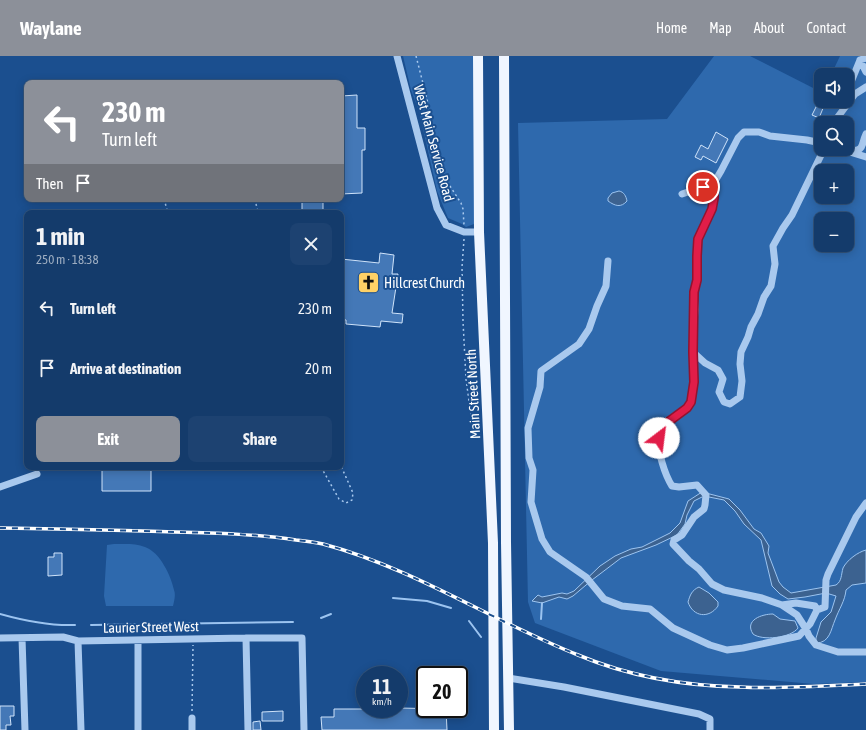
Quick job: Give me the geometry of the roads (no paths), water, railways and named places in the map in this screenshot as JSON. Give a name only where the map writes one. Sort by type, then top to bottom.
[{"type":"main road","name":"Main Street North","points":[[478,56],[479,232],[493,550],[494,730]]},
{"type":"main road","points":[[504,56],[506,542],[509,730]]},
{"type":"street","name":"West Main Service Road","points":[[397,56],[437,208],[446,224],[464,232],[479,232]]},
{"type":"street","points":[[863,59],[866,72]]},
{"type":"street","points":[[854,78],[863,59]]},
{"type":"street","points":[[839,116],[855,94],[866,87]]},
{"type":"street","points":[[712,186],[738,138],[744,132],[759,132],[770,136],[814,142]]},
{"type":"street","points":[[854,151],[859,150],[863,146],[866,134]]},
{"type":"street","points":[[854,153],[866,157]]},
{"type":"street","points":[[693,352],[705,363],[718,370],[723,379],[719,392],[724,402],[730,404],[740,397],[742,382],[740,364],[741,352],[764,297],[771,286],[774,264],[773,246],[782,228],[792,215],[821,156]]},
{"type":"street","points":[[682,194],[703,187],[712,186]]},
{"type":"street","points":[[712,186],[714,190],[712,209],[698,239],[697,280],[694,292],[694,382],[691,402],[687,408],[664,426],[661,430],[659,438],[660,453],[672,486],[678,487],[697,485],[706,495],[706,505],[704,509],[694,517],[682,535],[674,540],[673,544],[712,584],[724,590],[762,598],[782,605],[797,615],[816,645],[838,652],[866,652]]},
{"type":"street","points":[[608,261],[606,286],[589,329],[579,344],[541,371],[540,388],[528,428],[529,458],[533,470],[531,502],[542,538],[550,552],[589,579],[594,588],[604,598],[622,606],[650,609],[673,628],[710,645],[727,650],[743,648],[798,636],[806,629],[817,610],[825,607],[826,580],[828,574],[851,527],[866,503]]},
{"type":"street","points":[[0,487],[37,474]]},
{"type":"street","points":[[782,605],[802,603],[815,606],[817,610]]},
{"type":"street","name":"Laurier Street West","points":[[0,638],[62,637],[78,641],[302,638],[304,730]]},
{"type":"street","points":[[22,638],[25,730]]},
{"type":"street","points":[[246,638],[248,730]]},
{"type":"street","points":[[138,640],[138,730]]},
{"type":"street","points":[[78,641],[81,730]]},
{"type":"street","points":[[508,678],[564,687],[699,714],[710,719],[710,730]]},
{"type":"street","points":[[192,718],[192,730]]},
{"type":"waterway","points":[[393,598],[427,601],[451,608]]},
{"type":"waterway","points":[[541,619],[542,603]]},
{"type":"waterway","points":[[0,614],[19,619],[56,625],[75,625]]},
{"type":"waterway","points":[[321,618],[331,614]]},
{"type":"waterway","points":[[469,621],[481,637]]},
{"type":"waterway","points":[[91,625],[293,622]]},
{"type":"railway","points":[[0,528],[221,533],[266,536],[323,544],[356,554],[389,567],[546,641],[578,655],[617,669],[699,685],[756,688],[866,684]]},
{"type":"place","name":"Hillcrest Church","points":[[369,283]]}]
